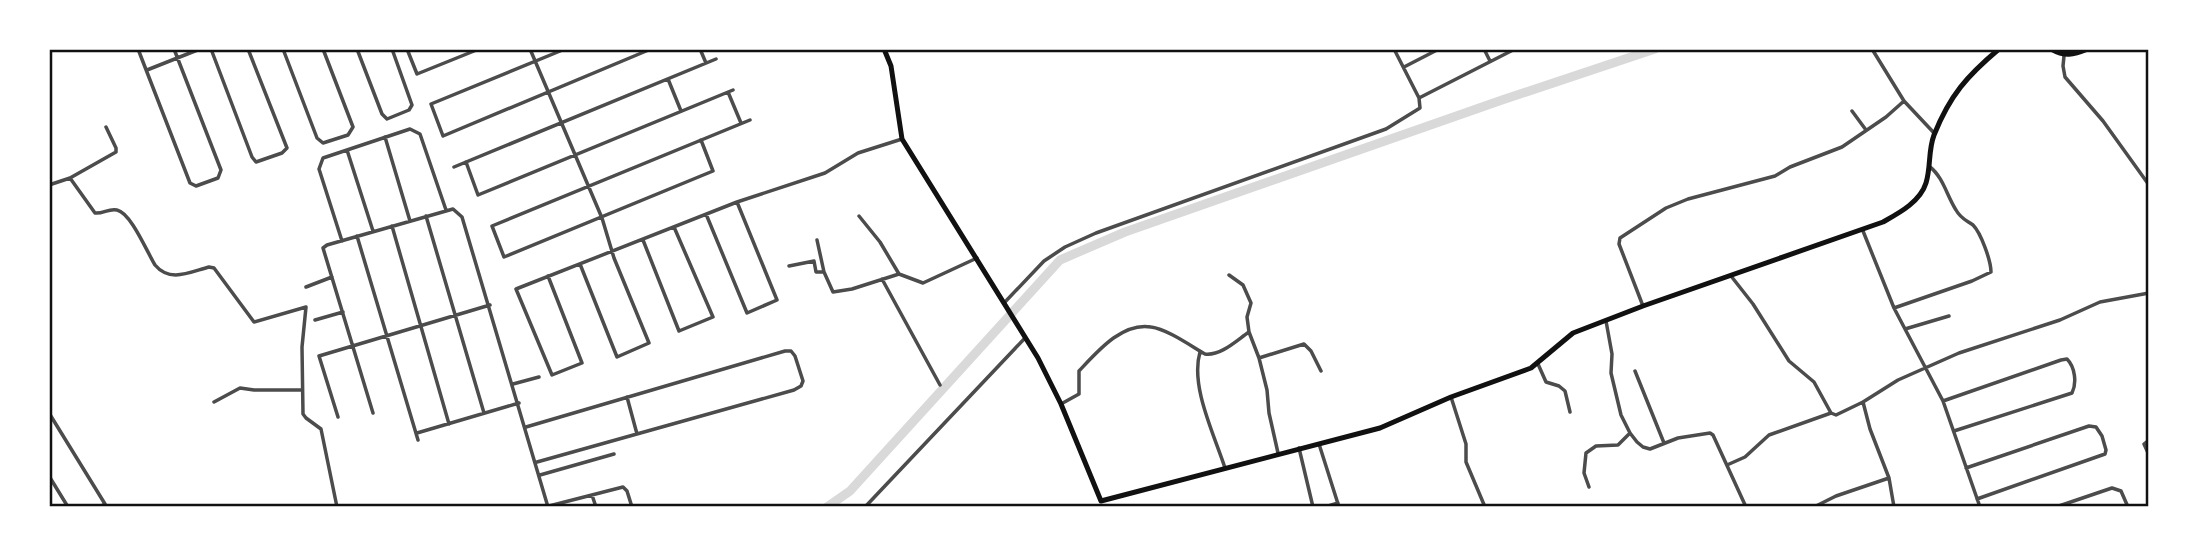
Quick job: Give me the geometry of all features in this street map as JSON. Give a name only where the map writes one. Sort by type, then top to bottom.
[{"type":"main road","points":[[884,49],[891,66],[902,139],[1026,337],[1061,404],[1103,504],[1278,453],[1380,428],[1538,364],[1573,333],[1643,306],[1863,231],[1896,215],[1916,200],[1927,181],[1927,165],[1935,134],[1960,86],[1968,75],[1999,49]]},
{"type":"main road","points":[[2051,49],[2064,55],[2088,49]]},
{"type":"street","points":[[138,49],[190,183],[196,186],[218,178],[221,170],[174,49]]},
{"type":"street","points":[[146,70],[200,49]]},
{"type":"street","points":[[211,49],[252,158],[257,162],[282,153],[287,148],[248,49]]},
{"type":"street","points":[[283,49],[317,138],[323,143],[348,135],[353,127],[323,49]]},
{"type":"street","points":[[357,49],[382,114],[387,119],[409,110],[412,105],[392,49]]},
{"type":"street","points":[[407,49],[417,74],[479,49]]},
{"type":"street","points":[[530,49],[563,123],[649,344],[617,357],[580,264]]},
{"type":"street","points":[[565,49],[431,104],[443,136],[651,49]]},
{"type":"street","points":[[700,49],[706,63]]},
{"type":"street","points":[[1005,302],[1044,261],[1065,247],[1096,233],[1387,129],[1420,108],[1419,98],[1394,49]]},
{"type":"street","points":[[1403,67],[1439,49]]},
{"type":"street","points":[[1484,49],[1490,61]]},
{"type":"street","points":[[1419,98],[1515,49]]},
{"type":"street","points":[[1872,49],[1904,101],[1935,134]]},
{"type":"street","points":[[2064,55],[2064,77],[2103,121],[2149,185]]},
{"type":"street","points":[[454,167],[716,59]]},
{"type":"street","points":[[667,79],[681,111]]},
{"type":"street","points":[[466,162],[478,195],[730,91],[741,124]]},
{"type":"street","points":[[1643,306],[1619,244],[1620,238],[1666,208],[1688,199],[1775,176],[1790,167],[1842,147],[1886,117],[1904,101]]},
{"type":"street","points":[[1852,111],[1866,130]]},
{"type":"street","points":[[701,140],[713,172],[504,257],[492,226],[588,186],[750,120]]},
{"type":"street","points":[[49,186],[116,152],[106,127]]},
{"type":"street","points":[[342,241],[319,169],[323,158],[410,129],[420,134],[446,210]]},
{"type":"street","points":[[385,137],[410,221]]},
{"type":"street","points":[[548,276],[582,363],[552,375],[516,289],[548,276],[643,240],[737,202],[825,173],[858,153],[902,139]]},
{"type":"street","points":[[346,150],[373,231]]},
{"type":"street","points":[[1894,308],[1991,272],[1983,242],[1977,231],[1961,218],[1937,173],[1927,165]]},
{"type":"street","points":[[70,177],[95,213],[113,209],[124,214],[160,271],[174,276],[212,267],[254,322],[306,307],[302,347],[304,416],[321,429],[337,507]]},
{"type":"street","points":[[706,215],[747,313],[777,300],[737,202]]},
{"type":"street","points":[[373,412],[323,248],[453,209],[462,217],[549,506],[625,488],[632,507]]},
{"type":"street","points":[[426,216],[484,413]]},
{"type":"street","points":[[859,216],[880,242],[899,274]]},
{"type":"street","points":[[392,226],[449,424]]},
{"type":"street","points":[[643,240],[679,331],[713,317],[674,227]]},
{"type":"street","points":[[1863,231],[1894,308],[1943,401],[1980,507]]},
{"type":"street","points":[[357,236],[418,440]]},
{"type":"street","points":[[817,240],[824,272],[833,292],[852,289],[899,274],[923,283],[977,258]]},
{"type":"street","points":[[789,265],[814,261],[816,272],[824,272]]},
{"type":"street","points":[[1229,275],[1243,285],[1251,303],[1247,317],[1249,332],[1267,390],[1278,453]]},
{"type":"street","points":[[1731,276],[1790,361],[1814,382],[1831,413]]},
{"type":"street","points":[[306,287],[332,277]]},
{"type":"street","points":[[882,279],[940,384]]},
{"type":"street","points":[[1727,465],[1745,457],[1769,435],[1831,413],[1843,413],[1898,380],[1959,353],[2060,320],[2100,302],[2149,293]]},
{"type":"street","points":[[338,418],[319,356],[490,305]]},
{"type":"street","points":[[315,320],[343,312]]},
{"type":"street","points":[[1905,329],[1949,316]]},
{"type":"street","points":[[1606,321],[1613,379],[1621,415],[1630,433],[1643,447],[1650,449],[1664,443],[1710,433],[1746,507]]},
{"type":"street","points":[[1061,404],[1081,391],[1079,371],[1122,332],[1140,327],[1154,327],[1211,355],[1249,332]]},
{"type":"street","points":[[865,507],[1026,337]]},
{"type":"street","points":[[1259,358],[1304,344],[1311,351],[1321,371]]},
{"type":"street","points":[[526,427],[785,351],[791,351],[795,356],[803,381],[801,386],[794,390],[536,462]]},
{"type":"street","points":[[1200,351],[1196,368],[1199,388],[1225,468]]},
{"type":"street","points":[[1943,401],[2061,360],[2067,359],[2074,370],[2072,393],[1954,431]]},
{"type":"street","points":[[1538,364],[1546,382],[1565,391],[1570,412]]},
{"type":"street","points":[[1635,371],[1664,443]]},
{"type":"street","points":[[513,384],[539,377]]},
{"type":"street","points":[[214,402],[240,388],[302,390]]},
{"type":"street","points":[[627,397],[637,434]]},
{"type":"street","points":[[1451,397],[1466,444],[1466,462],[1485,507]]},
{"type":"street","points":[[416,433],[519,402]]},
{"type":"street","points":[[1863,402],[1870,429],[1889,478],[1894,507]]},
{"type":"street","points":[[49,413],[105,504],[99,507]]},
{"type":"street","points":[[1966,468],[2089,426],[2096,427],[2102,436],[2105,454],[1977,499]]},
{"type":"street","points":[[1588,487],[1584,473],[1586,453],[1596,446],[1618,445],[1630,433]]},
{"type":"street","points":[[2149,440],[2144,444],[2149,455]]},
{"type":"street","points":[[1319,444],[1338,505],[1325,507]]},
{"type":"street","points":[[1299,448],[1313,507]]},
{"type":"street","points":[[540,475],[614,454]]},
{"type":"street","points":[[49,476],[68,507]]},
{"type":"street","points":[[1814,507],[1836,496],[1889,478]]},
{"type":"street","points":[[2056,507],[2112,488],[2121,491],[2129,507]]},
{"type":"street","points":[[592,495],[596,507]]},
{"type":"waterway","points":[[827,507],[850,491],[1060,260],[1125,232],[1655,49]]}]
